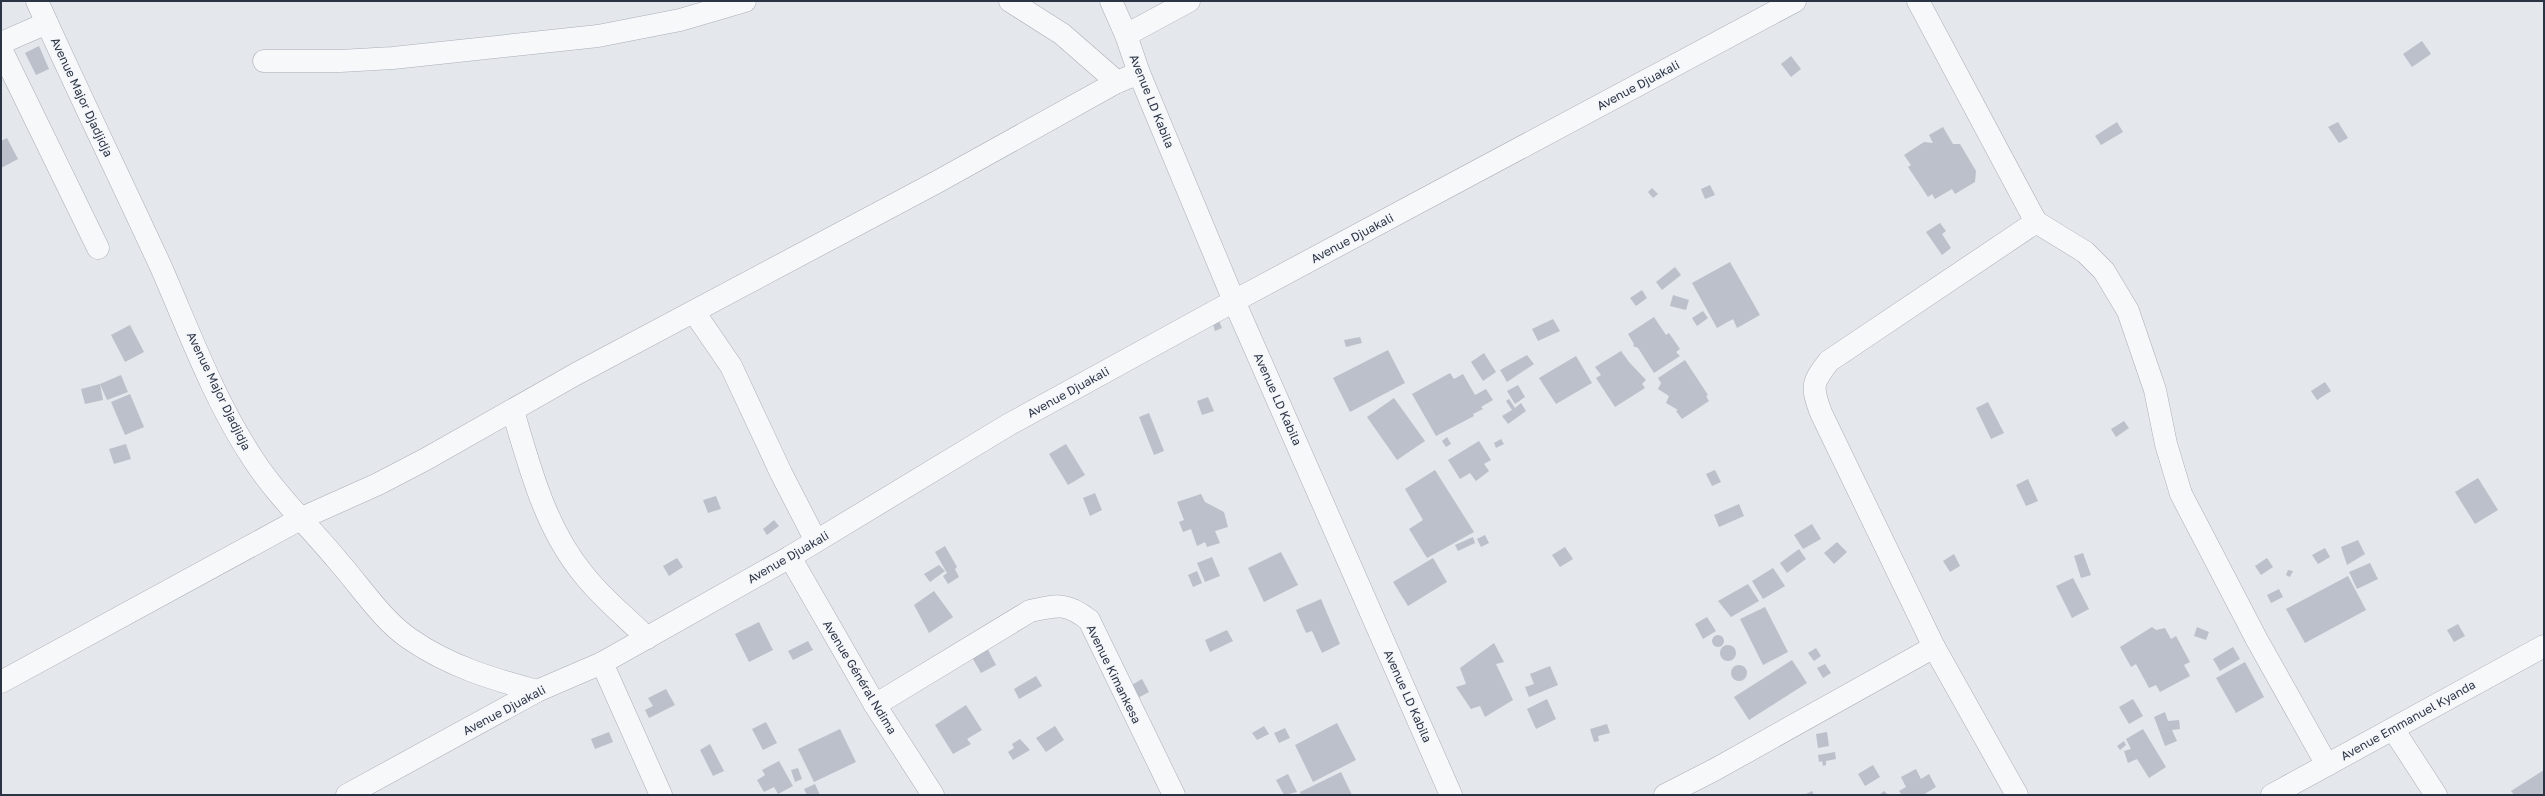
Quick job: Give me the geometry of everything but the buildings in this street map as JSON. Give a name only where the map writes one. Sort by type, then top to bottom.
[{"type":"street","name":"Avenue Major Djadjidja","points":[[37,1],[120,176],[222,402],[251,456],[269,483],[302,518],[385,616],[409,638],[444,659],[475,674],[537,691]]},
{"type":"street","points":[[264,61],[340,61],[393,58],[598,36],[680,20],[745,1]]},
{"type":"street","points":[[1010,1],[1062,34],[1117,82]]},
{"type":"street","name":"Avenue LD Kabila","points":[[1111,1],[1126,35],[1139,73],[1234,301],[1451,795]]},
{"type":"street","points":[[1126,35],[1189,1]]},
{"type":"street","name":"Avenue Djuakali","points":[[347,795],[537,691],[602,663],[647,638],[790,557],[1008,425],[1234,301],[1796,1]]},
{"type":"street","points":[[1918,1],[2036,222],[2084,252],[2104,271],[2128,311],[2155,390],[2166,444],[2181,494],[2257,640],[2326,765]]},
{"type":"street","points":[[1,43],[47,23]]},
{"type":"street","points":[[1,49],[98,248]]},
{"type":"street","points":[[1,682],[302,518],[378,484],[944,178],[1117,82],[1139,73]]},
{"type":"street","points":[[2017,795],[1934,646],[1821,413],[1814,395],[1815,378],[1829,361],[2036,222]]},
{"type":"street","points":[[694,312],[731,366],[781,473],[816,541]]},
{"type":"street","points":[[513,411],[535,486],[555,532],[584,575],[647,638]]},
{"type":"street","name":"Avenue Général Ndima","points":[[790,557],[875,705],[933,795]]},
{"type":"street","name":"Avenue Kimankesa","points":[[875,705],[1030,611],[1058,605],[1074,609],[1089,620],[1174,795]]},
{"type":"street","points":[[1665,795],[1714,770],[1934,646]]},
{"type":"street","name":"Avenue Emmanuel Kyanda","points":[[2272,795],[2544,646]]},
{"type":"street","points":[[602,663],[661,795]]},
{"type":"street","points":[[2393,729],[2436,795]]}]
